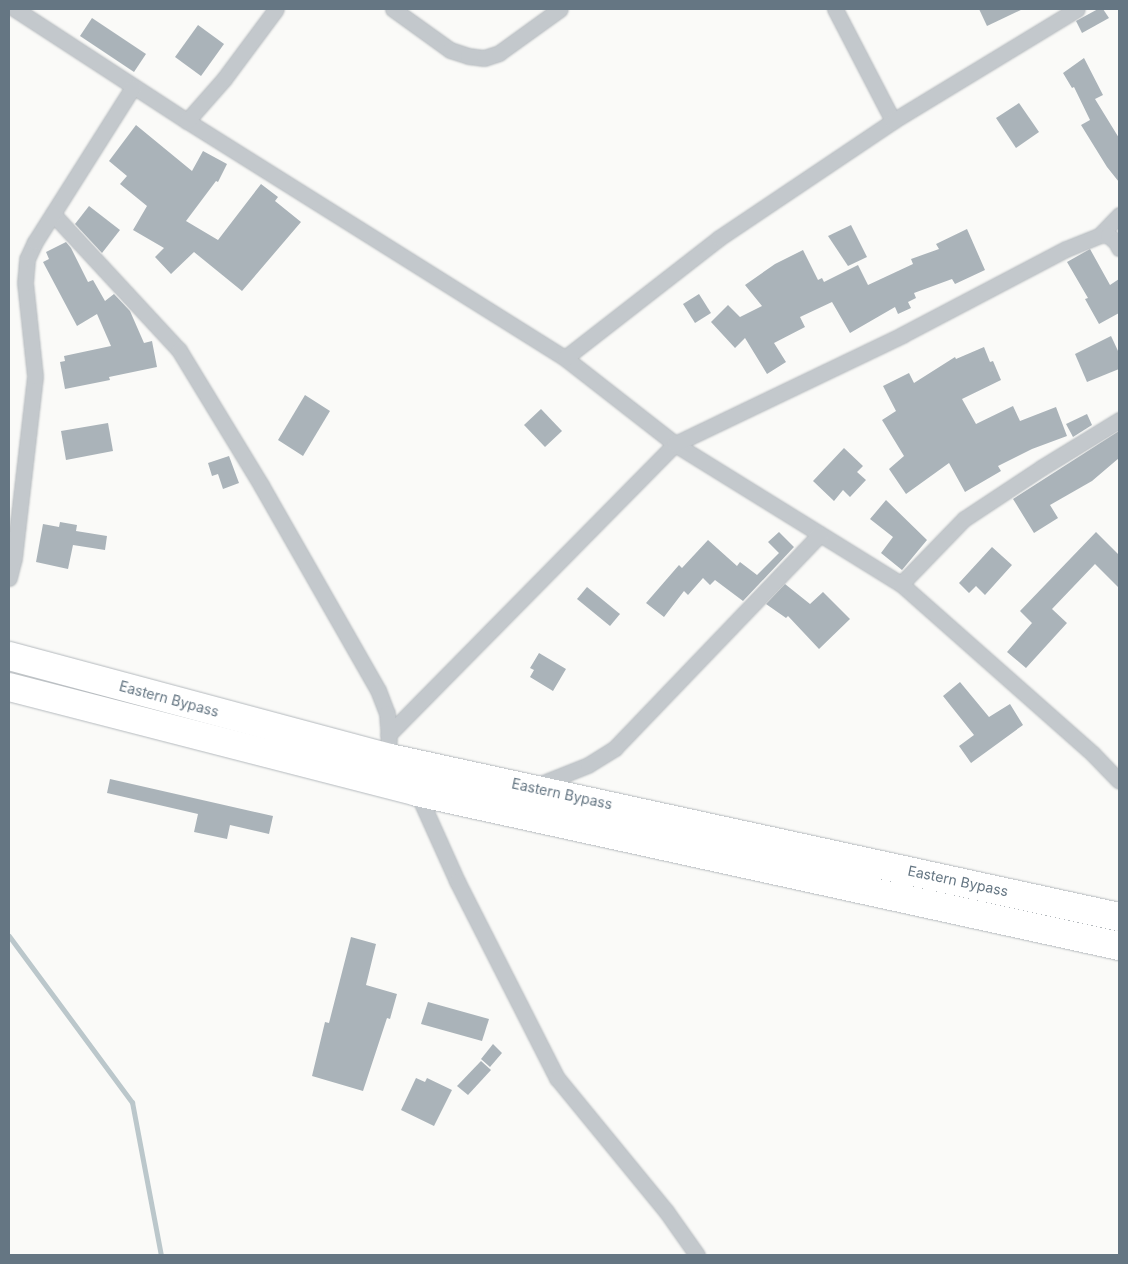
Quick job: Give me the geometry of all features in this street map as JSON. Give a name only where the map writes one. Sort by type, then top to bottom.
[{"type":"highway","name":"Eastern Bypass","points":[[9,656],[389,747],[532,787],[1119,917]]},
{"type":"highway","name":"Eastern Bypass","points":[[9,687],[417,792],[1119,946]]},
{"type":"street","points":[[15,9],[133,87],[565,358],[675,444],[901,584],[1093,754],[1119,781]]},
{"type":"street","points":[[187,121],[224,79],[276,9]]},
{"type":"street","points":[[393,9],[450,50],[468,56],[484,58],[498,52],[560,9]]},
{"type":"street","points":[[835,9],[893,121]]},
{"type":"street","points":[[565,358],[719,238],[893,121],[1077,9]]},
{"type":"street","points":[[9,578],[14,558],[35,376],[24,283],[27,259],[133,87]]},
{"type":"street","points":[[53,214],[179,350],[262,485],[378,690],[387,713],[389,747]]},
{"type":"street","points":[[389,747],[675,444],[902,335],[1066,249],[1100,235],[1119,215]]},
{"type":"street","points":[[1100,235],[1108,236],[1116,242],[1119,248]]},
{"type":"street","points":[[901,584],[964,519],[1041,468],[1119,420]]},
{"type":"street","points":[[532,787],[588,765],[615,748],[820,534]]},
{"type":"street","points":[[417,792],[457,881],[557,1078],[666,1211],[697,1255]]},
{"type":"building","points":[[979,9],[1023,9],[987,26]]},
{"type":"building","points":[[1098,9],[1103,9],[1109,18],[1082,33],[1076,21]]},
{"type":"building","points":[[92,18],[146,54],[134,72],[80,36]]},
{"type":"building","points":[[198,25],[224,44],[201,76],[175,57]]},
{"type":"building","points":[[1084,58],[1103,95],[1095,99],[1119,138],[1119,182],[1107,167],[1081,125],[1090,120],[1074,87],[1072,88],[1063,73]]},
{"type":"building","points":[[1019,103],[1039,132],[1016,148],[996,118]]},
{"type":"building","points":[[136,125],[192,171],[203,151],[227,164],[218,182],[216,181],[186,221],[218,240],[261,184],[278,197],[275,201],[301,222],[242,291],[194,252],[171,274],[155,257],[164,248],[133,230],[147,206],[120,184],[127,176],[109,161]]},
{"type":"building","points":[[89,206],[120,230],[102,253],[75,224]]},
{"type":"building","points":[[851,225],[867,257],[848,266],[828,236]]},
{"type":"building","points":[[967,229],[985,270],[955,284],[952,279],[914,293],[916,298],[908,302],[911,308],[898,314],[895,307],[850,333],[832,302],[800,317],[805,327],[774,343],[786,362],[767,374],[745,338],[735,348],[711,322],[728,305],[740,317],[762,306],[745,285],[775,264],[803,250],[818,280],[822,278],[824,282],[858,265],[868,285],[913,264],[911,259],[939,249],[936,244]]},
{"type":"building","points":[[66,242],[88,282],[93,280],[105,301],[114,294],[130,311],[144,343],[152,341],[157,367],[109,377],[110,380],[65,389],[60,362],[65,361],[64,356],[111,346],[97,314],[77,326],[43,262],[49,259],[46,252]]},
{"type":"building","points":[[1090,249],[1110,285],[1119,279],[1119,313],[1099,324],[1085,299],[1088,298],[1067,262]]},
{"type":"building","points":[[699,294],[711,313],[695,323],[683,304]]},
{"type":"building","points":[[1111,336],[1119,353],[1119,369],[1087,382],[1075,354]]},
{"type":"building","points":[[984,347],[990,362],[993,361],[1001,380],[962,399],[976,424],[1013,406],[1020,421],[1056,407],[1067,436],[1032,449],[998,466],[1001,471],[965,492],[949,463],[906,494],[889,469],[904,456],[882,420],[896,411],[883,386],[909,373],[914,383],[955,357],[956,359]]},
{"type":"building","points":[[305,395],[330,411],[303,456],[278,440]]},
{"type":"building","points":[[541,409],[562,431],[545,447],[524,425]]},
{"type":"building","points":[[1087,414],[1092,425],[1073,437],[1066,424]]},
{"type":"building","points":[[108,423],[113,451],[66,460],[61,431]]},
{"type":"building","points":[[1119,431],[1119,458],[1092,481],[1050,505],[1058,518],[1034,533],[1013,499]]},
{"type":"building","points":[[844,448],[863,466],[857,472],[866,480],[850,497],[843,490],[834,501],[813,481]]},
{"type":"building","points":[[229,456],[239,483],[223,489],[218,474],[212,476],[208,463]]},
{"type":"building","points":[[886,500],[927,540],[902,570],[881,553],[893,537],[870,519]]},
{"type":"building","points":[[60,522],[77,525],[76,531],[107,536],[105,550],[73,545],[68,569],[36,562],[43,524],[59,527]]},
{"type":"building","points":[[779,532],[794,547],[743,601],[715,580],[710,585],[703,578],[688,595],[684,591],[664,617],[646,603],[679,565],[682,568],[708,540],[737,566],[740,562],[757,575],[779,553],[768,542]]},
{"type":"building","points":[[1096,532],[1119,555],[1119,588],[1095,564],[1052,609],[1067,623],[1026,668],[1007,652],[1032,623],[1020,611]]},
{"type":"building","points":[[992,547],[1012,565],[985,595],[976,586],[969,593],[959,583]]},
{"type":"building","points":[[785,584],[810,604],[823,592],[850,619],[819,649],[788,616],[786,618],[766,604]]},
{"type":"building","points":[[587,587],[620,614],[610,626],[577,599]]},
{"type":"building","points":[[539,653],[566,669],[553,691],[530,677],[534,670],[530,668]]},
{"type":"building","points":[[960,682],[989,717],[1010,704],[1023,725],[971,763],[959,746],[974,735],[943,696]]},
{"type":"building","points":[[110,779],[273,816],[269,834],[230,825],[227,839],[194,832],[198,814],[107,793]]},
{"type":"building","points":[[351,937],[376,944],[366,985],[397,994],[390,1019],[387,1018],[363,1091],[312,1076],[325,1022],[329,1023]]},
{"type":"building","points":[[428,1002],[489,1019],[482,1041],[421,1024]]},
{"type":"building","points":[[493,1044],[502,1053],[490,1067],[481,1059]]},
{"type":"building","points":[[481,1061],[491,1070],[468,1095],[457,1086]]},
{"type":"building","points":[[416,1078],[425,1082],[427,1078],[452,1090],[434,1126],[401,1110]]},
{"type":"waterway","points":[[9,936],[132,1102],[161,1255]]}]
